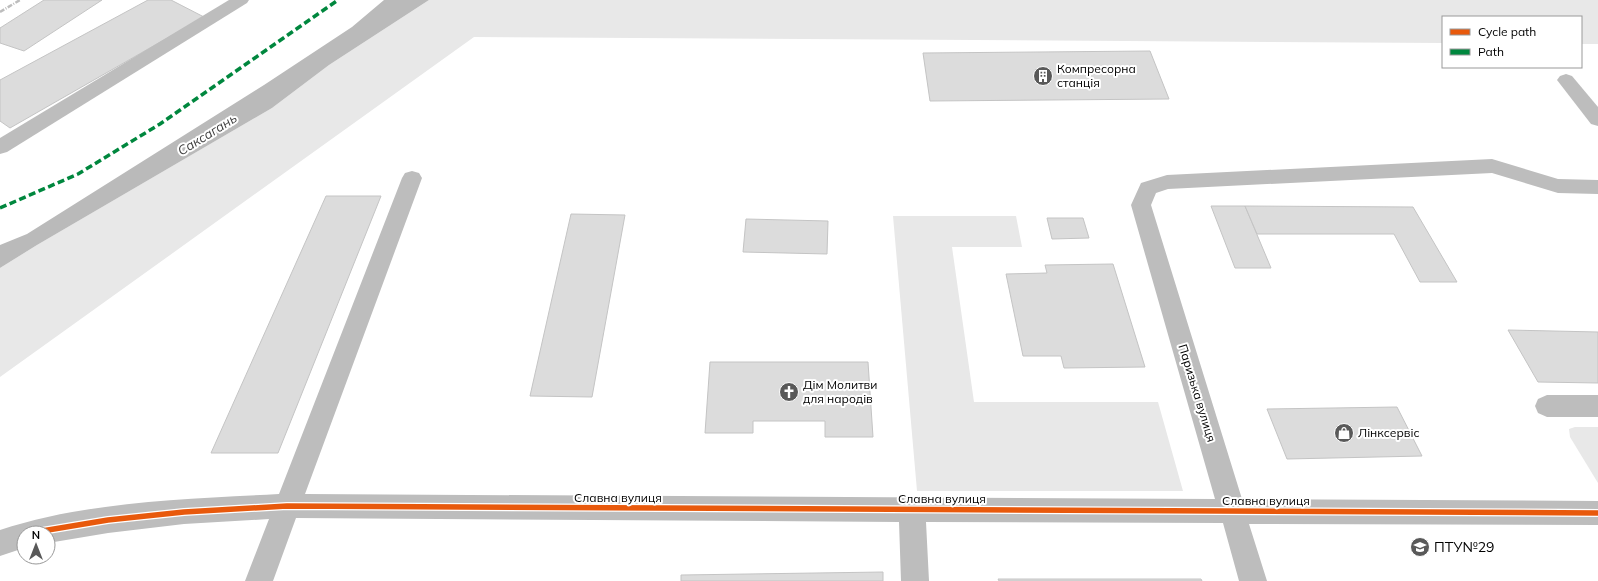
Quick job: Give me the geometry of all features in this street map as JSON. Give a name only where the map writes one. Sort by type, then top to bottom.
[{"type":"street","points":[[0,147],[241,0]]},
{"type":"street","points":[[1566,80],[1598,120]]},
{"type":"street","name":"Паризька вулиця","points":[[1253,581],[1141,205],[1148,188],[1168,182],[1484,166],[1492,166],[1512,171],[1558,186],[1598,187]]},
{"type":"street","points":[[259,581],[412,178]]},
{"type":"street","points":[[1547,406],[1598,406]]},
{"type":"street","name":"Славна вулиця","points":[[56,529],[108,520],[184,512],[287,506],[1598,513]]},
{"type":"street","points":[[912,509],[915,581]]},
{"type":"street","points":[[0,543],[16,538]]},
{"type":"shaded area","points":[[429,0],[1598,0],[1598,44],[1582,44],[1582,16],[1442,16],[1442,43],[474,37],[0,377],[0,268],[272,108],[329,65]]},
{"type":"shaded area","points":[[893,216],[1016,216],[1022,247],[952,247],[974,402],[1158,402],[1183,491],[917,491]]},
{"type":"shaded area","points":[[1575,427],[1598,427],[1598,483],[1570,437],[1569,429]]},
{"type":"water","name":"Саксагань","points":[[384,0],[429,0],[329,65],[272,108],[0,268],[0,245],[27,234],[264,85],[352,27]]},
{"type":"building","points":[[44,0],[102,0],[24,51],[0,43],[0,28]]},
{"type":"building","points":[[148,0],[171,0],[204,17],[10,128],[0,121],[0,80]]},
{"type":"building","name":"Компресорна станція","points":[[1150,51],[1169,99],[930,101],[923,53]]},
{"type":"building","points":[[326,196],[381,196],[278,453],[211,453]]},
{"type":"building","points":[[1211,206],[1245,206],[1271,268],[1235,268]]},
{"type":"building","points":[[1245,206],[1413,207],[1457,282],[1420,282],[1394,234],[1257,234]]},
{"type":"building","points":[[571,214],[625,215],[592,397],[530,396]]},
{"type":"building","points":[[1047,218],[1083,218],[1089,238],[1052,239]]},
{"type":"building","points":[[746,219],[828,221],[827,254],[743,252]]},
{"type":"building","points":[[1113,264],[1145,367],[1064,368],[1061,356],[1023,356],[1006,274],[1047,273],[1045,265]]},
{"type":"building","points":[[1508,330],[1598,332],[1598,383],[1538,382]]},
{"type":"building","name":"Дім Молитви для народів","points":[[710,362],[868,362],[873,437],[825,437],[825,421],[753,421],[753,433],[705,433]]},
{"type":"building","name":"Лінксервіс","points":[[1397,407],[1422,456],[1287,459],[1267,409]]},
{"type":"building","points":[[883,572],[883,581],[681,581],[681,575]]},
{"type":"building","points":[[998,579],[1201,579],[1202,581],[999,581]]},
{"type":"railway","points":[[0,12],[20,0]]},
{"type":"marked path","points":[[0,208],[78,174],[160,124],[338,0]]},
{"type":"cycle path","points":[[56,529],[108,520],[184,512],[287,506],[1598,513]]},
{"type":"place","name":"Компресорна станція","points":[[1043,76]]},
{"type":"place","name":"Дім Молитви для народів","points":[[789,392]]},
{"type":"place","name":"Лінксервіс","points":[[1344,433]]},
{"type":"place","name":"ПТУ№29","points":[[1420,547]]}]
